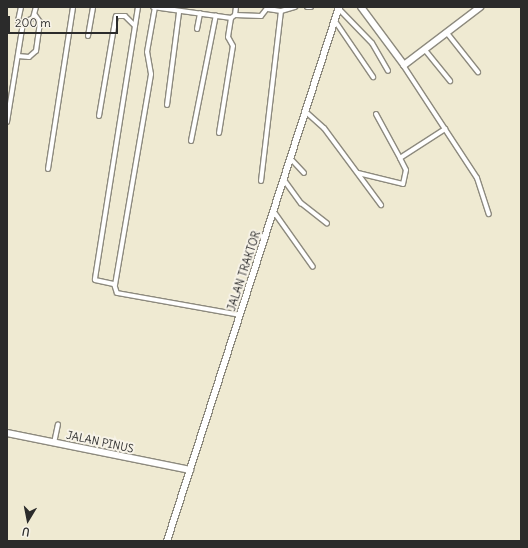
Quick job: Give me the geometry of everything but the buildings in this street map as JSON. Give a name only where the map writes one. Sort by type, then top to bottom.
[{"type":"street","points":[[21,7],[18,20],[23,23]]},
{"type":"street","points":[[18,56],[29,57],[36,51],[40,22],[35,15],[36,7]]},
{"type":"street","points":[[48,169],[73,7]]},
{"type":"street","points":[[88,36],[93,7]]},
{"type":"street","points":[[115,285],[95,279],[138,7]]},
{"type":"street","points":[[231,18],[200,13],[179,12],[154,7],[147,52],[151,74],[115,285],[117,293],[240,314]]},
{"type":"street","points":[[235,15],[236,7]]},
{"type":"street","points":[[219,133],[233,46],[228,37],[231,18],[235,15],[261,16],[268,8],[281,11],[295,7]]},
{"type":"street","points":[[361,7],[403,65],[476,178],[489,214]]},
{"type":"street","points":[[403,65],[425,50],[480,7]]},
{"type":"street","points":[[339,8],[372,43],[388,71]]},
{"type":"street","name":"JALAN TRAKTOR","points":[[167,541],[339,8]]},
{"type":"street","points":[[261,181],[281,11]]},
{"type":"street","points":[[167,105],[179,12]]},
{"type":"street","points":[[197,30],[200,13]]},
{"type":"street","points":[[7,122],[23,23],[35,15]]},
{"type":"street","points":[[191,141],[216,15]]},
{"type":"street","points":[[99,116],[116,16],[125,16],[136,26]]},
{"type":"street","points":[[335,21],[373,77]]},
{"type":"street","points":[[447,33],[478,72]]},
{"type":"street","points":[[425,50],[450,81]]},
{"type":"street","points":[[306,112],[358,173],[381,205]]},
{"type":"street","points":[[358,173],[403,184],[406,170],[376,114]]},
{"type":"street","points":[[400,158],[444,129]]},
{"type":"street","points":[[291,159],[304,173]]},
{"type":"street","points":[[284,180],[301,203],[327,223]]},
{"type":"street","points":[[274,212],[313,267]]},
{"type":"street","points":[[253,234],[266,237]]},
{"type":"street","points":[[54,443],[58,424]]},
{"type":"street","name":"JALAN PINUS","points":[[7,433],[190,470]]}]
